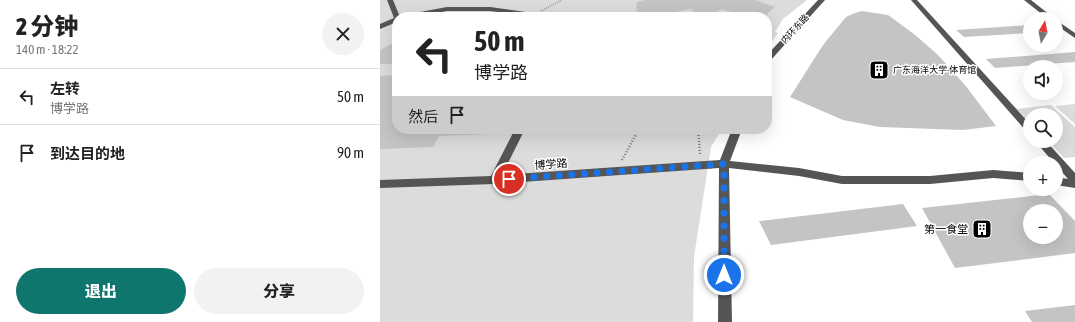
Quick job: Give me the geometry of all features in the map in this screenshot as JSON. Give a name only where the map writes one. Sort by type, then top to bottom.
[{"type":"street","points":[[390,0],[395,12]]},
{"type":"street","name":"内环东路","points":[[772,54],[822,0]]},
{"type":"street","points":[[914,0],[1023,122]]},
{"type":"street","points":[[1026,0],[1042,12]]},
{"type":"street","points":[[431,12],[447,9],[490,9],[509,12]]},
{"type":"street","points":[[380,27],[392,21]]},
{"type":"street","points":[[1063,27],[1075,36]]},
{"type":"street","points":[[494,180],[517,134]]},
{"type":"street","points":[[724,322],[724,164],[735,134]]},
{"type":"street","points":[[1046,148],[1075,180]]},
{"type":"street","name":"博学路","points":[[380,184],[494,180],[724,164],[799,172],[842,180],[930,180],[993,174],[1023,176]]},
{"type":"street","points":[[1063,182],[1075,184]]},
{"type":"path","points":[[541,12],[562,0]]},
{"type":"path","points":[[616,172],[636,134]]},
{"type":"path","points":[[698,134],[700,166]]},
{"type":"shaded area","points":[[380,0],[807,0],[783,19],[775,32],[778,33],[772,41],[772,12],[392,12],[392,134],[719,134],[711,147],[694,257],[693,322],[380,322]]},
{"type":"shaded area","points":[[1075,104],[1075,124],[1063,113],[1063,108],[1057,108],[1055,106]]},
{"type":"shaded area","points":[[1051,105],[1054,108],[1025,108]]},
{"type":"shaded area","points":[[1023,108],[1023,116],[1016,109]]},
{"type":"shaded area","points":[[1063,116],[1075,127],[1075,157],[1064,158],[1055,148],[1063,148]]},
{"type":"building","points":[[645,0],[755,0],[775,7],[770,12],[731,12],[722,9],[716,12],[694,12],[691,9],[674,12],[639,12],[636,10],[637,2]]},
{"type":"building","name":"广东海洋大学-体育馆","points":[[862,11],[888,15],[914,34],[938,55],[965,85],[996,126],[963,130],[880,127],[843,120],[790,97],[823,45],[846,17]]},
{"type":"building","points":[[1023,25],[1023,33],[964,37],[956,30]]},
{"type":"building","points":[[392,44],[392,64],[380,64],[380,50]]},
{"type":"building","points":[[1075,52],[1075,62],[1063,63],[1063,60],[1023,60],[1023,66],[995,68],[986,59]]},
{"type":"building","points":[[392,75],[392,134],[490,134],[439,136],[433,147],[380,149],[380,76]]},
{"type":"building","name":"第一食堂","points":[[1031,196],[1051,196],[1059,204],[1023,204],[1023,244],[1063,244],[1063,209],[1075,221],[1075,253],[955,268],[922,208]]},
{"type":"building","points":[[903,204],[917,226],[771,245],[759,221]]},
{"type":"building","points":[[1075,305],[1075,322],[1032,322],[1025,311]]},
{"type":"place","name":"广东海洋大学-体育馆","points":[[879,70]]},
{"type":"place","name":"第一食堂","points":[[982,229]]},
{"type":"route","points":[[509,179],[724,164],[724,275]]}]
